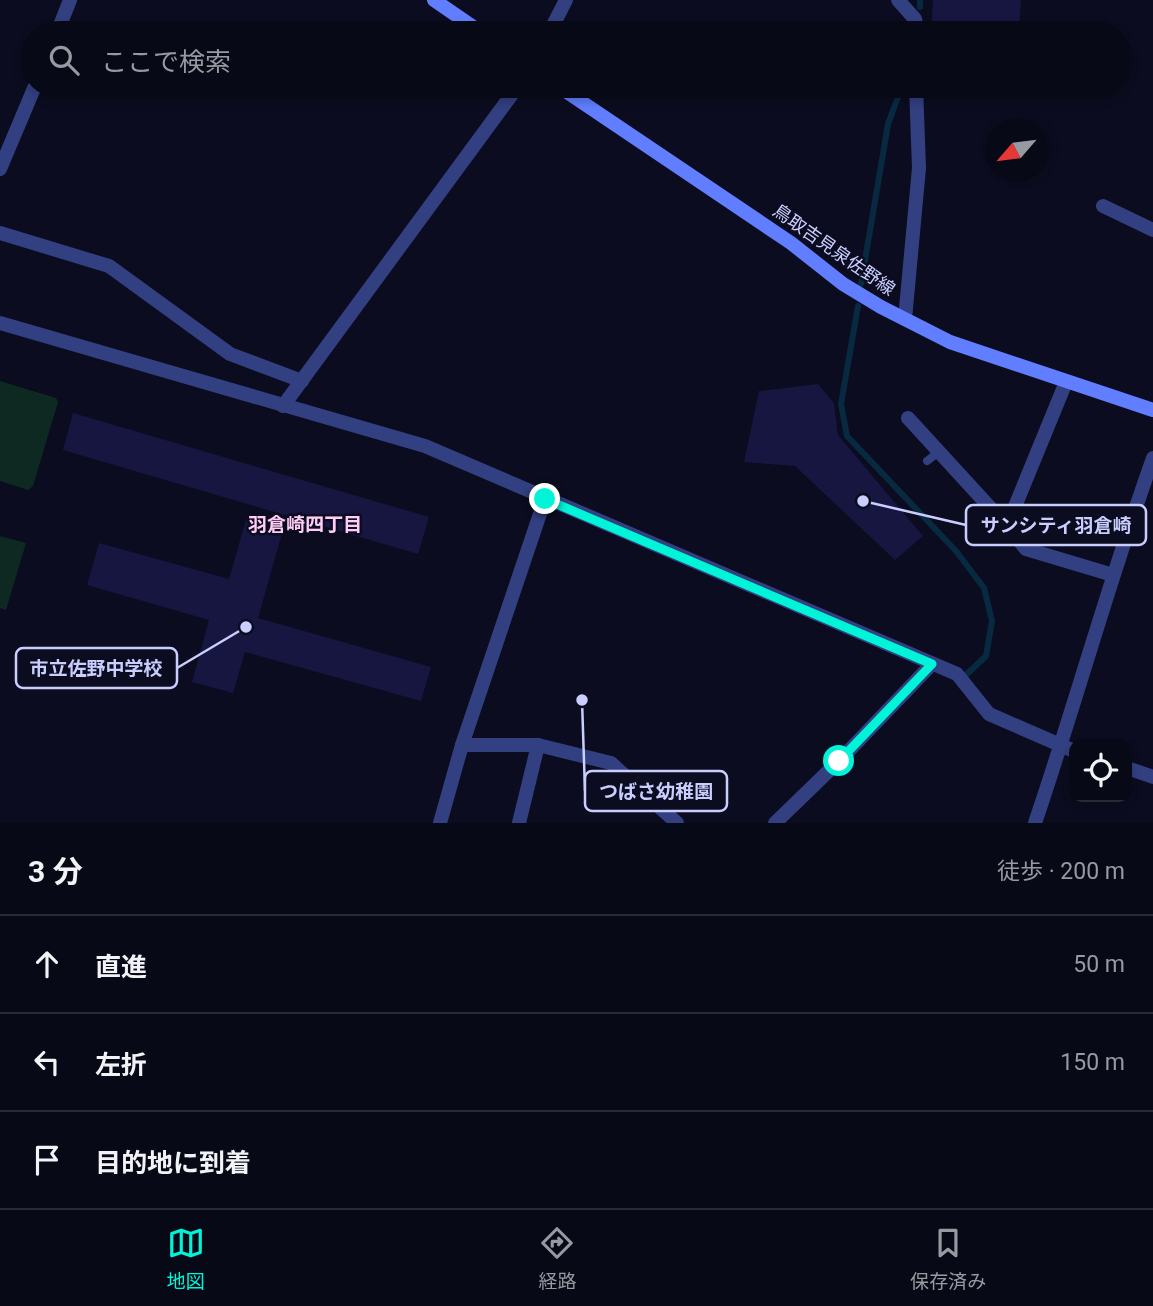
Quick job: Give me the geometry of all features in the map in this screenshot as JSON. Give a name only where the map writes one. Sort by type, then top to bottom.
[{"type":"main road","points":[[434,0],[465,21]]},
{"type":"main road","name":"鳥取吉見泉佐野線","points":[[576,98],[791,243],[843,284],[905,319],[950,342],[1153,410]]},
{"type":"street","points":[[62,21],[70,0]]},
{"type":"street","points":[[555,21],[566,0]]},
{"type":"street","points":[[898,0],[915,21]]},
{"type":"street","points":[[0,169],[30,98]]},
{"type":"street","points":[[283,406],[509,98]]},
{"type":"street","points":[[905,319],[919,168],[916,98]]},
{"type":"street","points":[[1104,206],[1153,230]]},
{"type":"street","points":[[0,233],[109,265],[230,354],[302,381]]},
{"type":"street","points":[[0,323],[425,446],[957,674],[989,713],[1068,749]]},
{"type":"street","points":[[1007,526],[1066,382]]},
{"type":"street","points":[[908,418],[1026,549],[1113,575]]},
{"type":"street","points":[[1035,823],[1068,749],[1113,575],[1153,458]]},
{"type":"street","points":[[440,823],[462,745],[545,499]]},
{"type":"street","points":[[775,823],[932,664]]},
{"type":"street","points":[[462,745],[538,745],[611,763],[677,823]]},
{"type":"street","points":[[519,823],[538,745]]},
{"type":"street","points":[[1132,770],[1153,777]]},
{"type":"lane","points":[[927,461],[940,451]]},
{"type":"green space","points":[[0,381],[56,398],[58,402],[33,486],[28,490],[0,481]]},
{"type":"green space","points":[[0,536],[26,543],[6,610],[0,608]]},
{"type":"building","points":[[933,0],[1021,0],[1020,21],[932,21]]},
{"type":"building","points":[[818,384],[834,403],[838,435],[923,536],[895,560],[795,466],[744,462],[759,391]]},
{"type":"building","points":[[73,413],[429,517],[418,554],[63,450]]},
{"type":"building","points":[[247,516],[284,526],[258,618],[431,667],[421,701],[245,652],[233,693],[192,682],[209,620],[87,585],[99,543],[229,579]]},
{"type":"waterway","points":[[920,0],[920,7]]},
{"type":"waterway","points":[[861,284],[888,124],[898,98]]},
{"type":"waterway","points":[[858,306],[841,404],[847,436],[956,551],[984,588],[992,621],[986,656],[967,674]]},
{"type":"place","name":"サンシティ羽倉崎","points":[[863,501]]},
{"type":"place","name":"市立佐野中学校","points":[[246,627]]},
{"type":"place","name":"つばさ幼稚園","points":[[582,700]]},
{"type":"district","name":"羽倉崎四丁目","points":[[305,524]]},
{"type":"route","points":[[545,499],[932,664],[839,761]]}]
